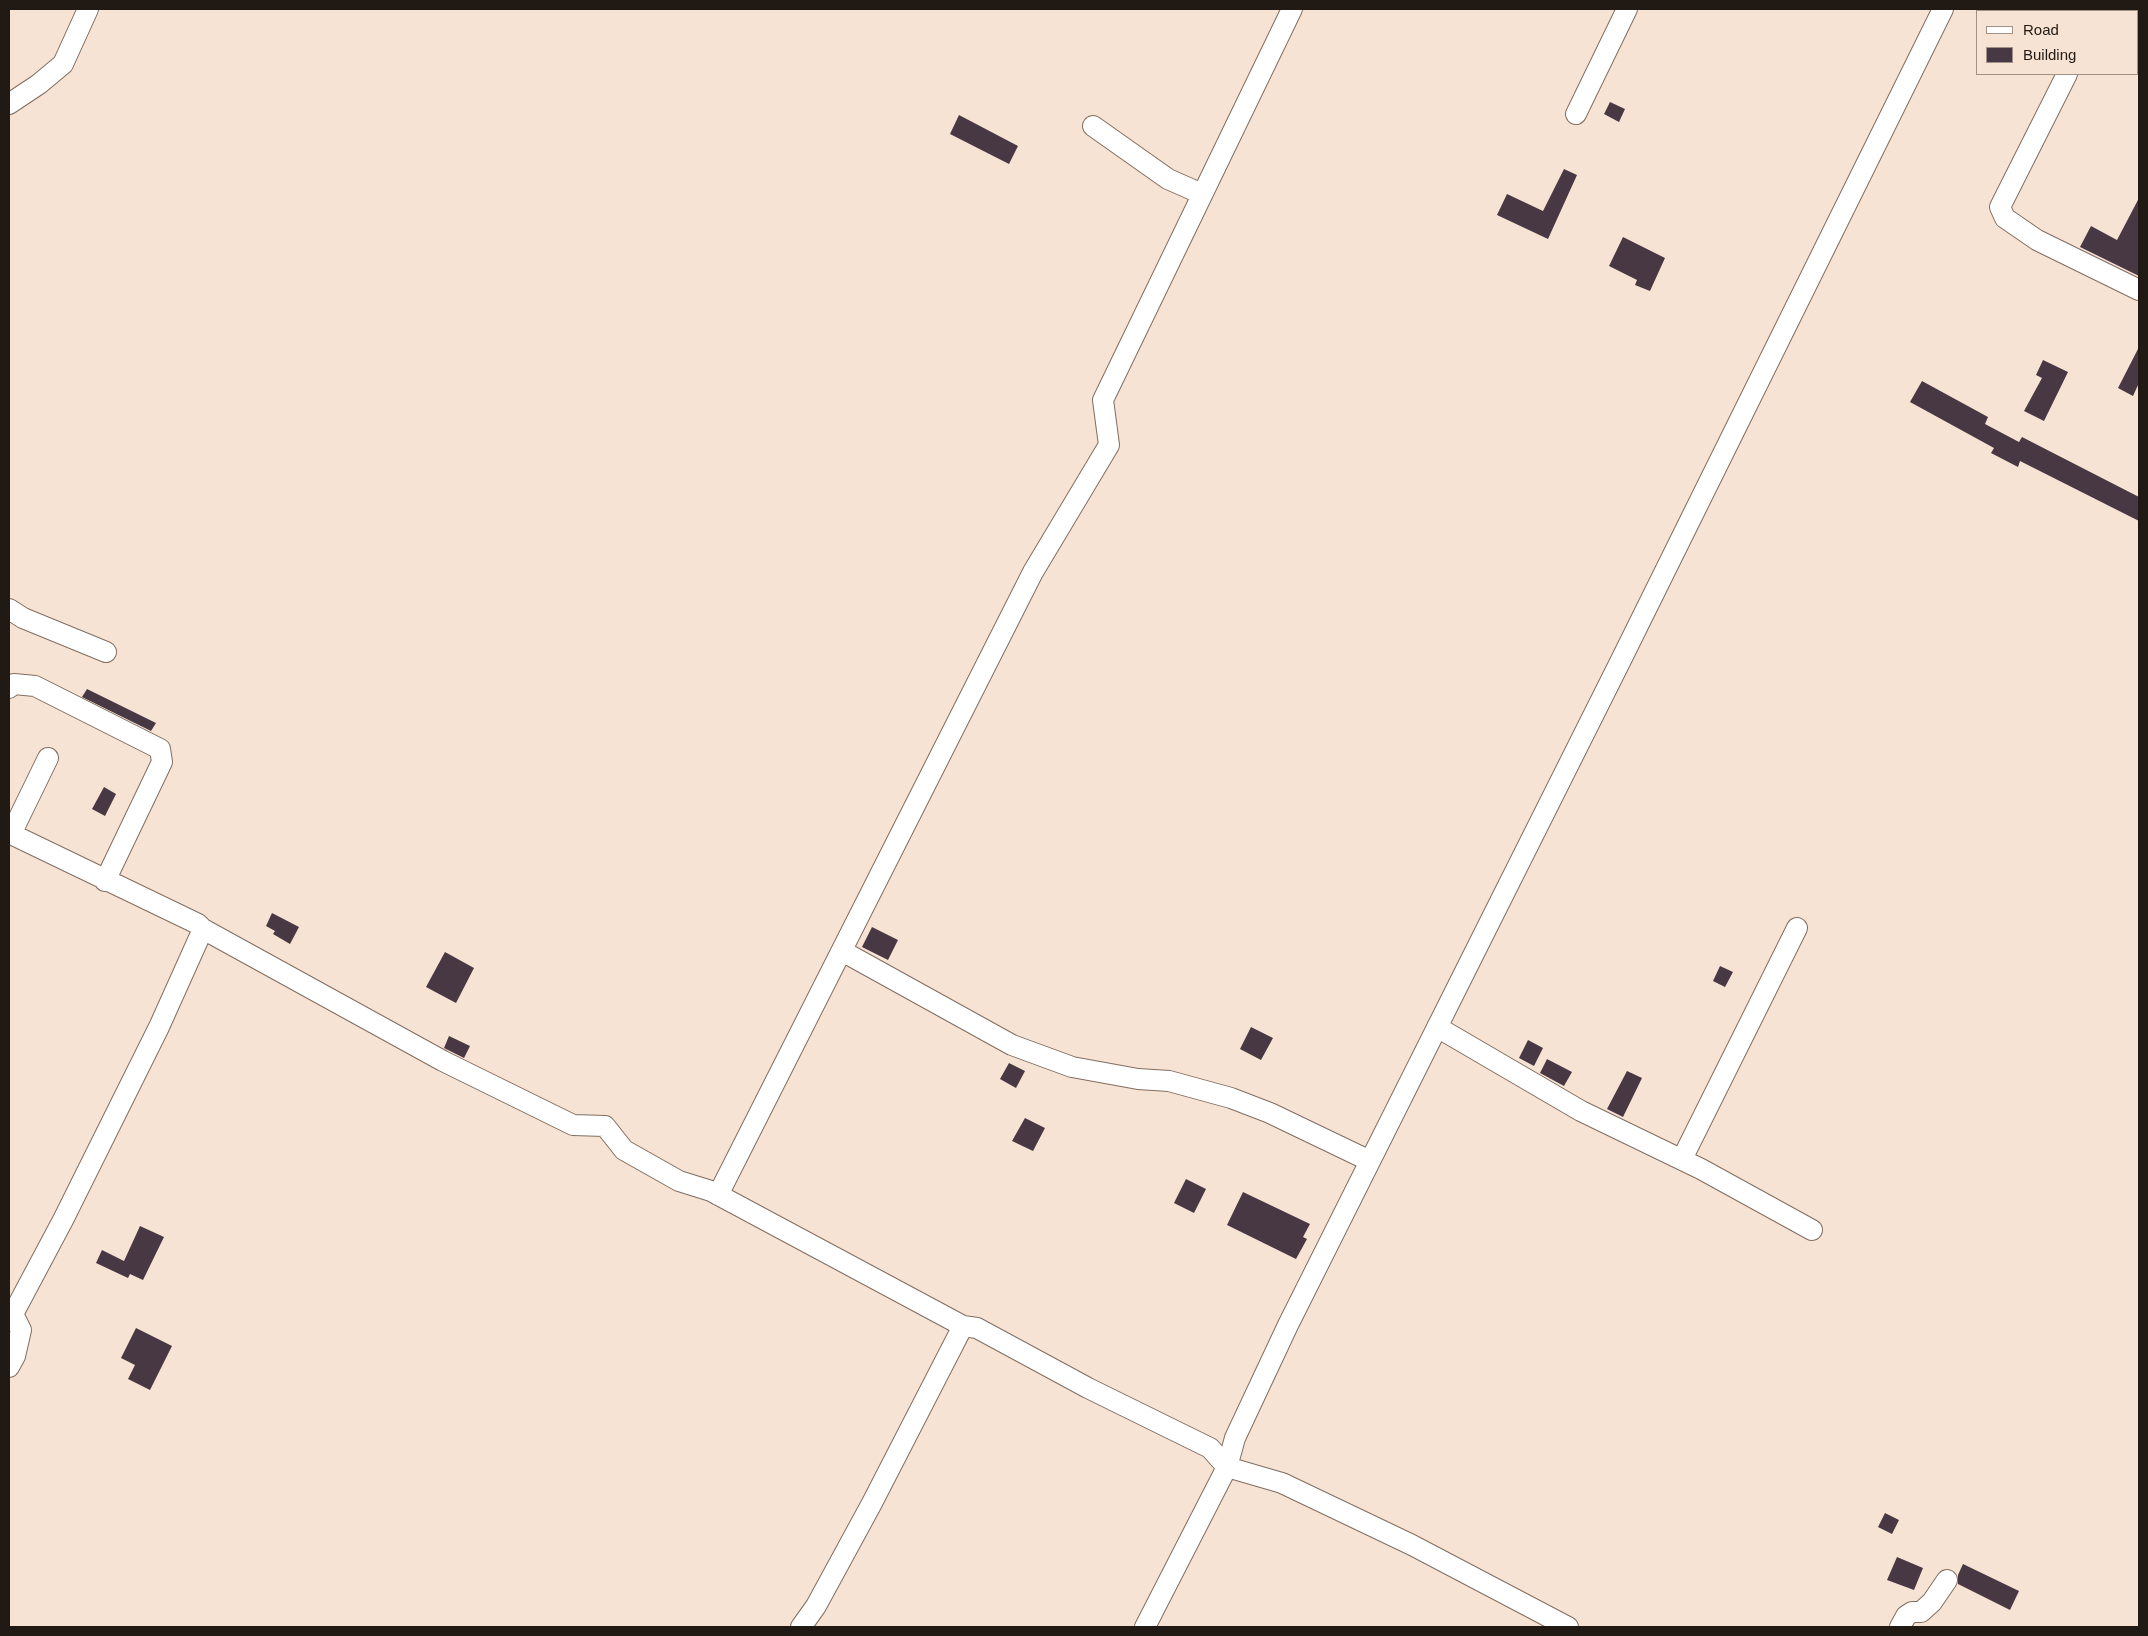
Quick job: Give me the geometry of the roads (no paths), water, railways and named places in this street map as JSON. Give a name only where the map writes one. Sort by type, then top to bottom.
[{"type":"street","points":[[9,104],[39,84],[63,64],[88,9]]},
{"type":"street","points":[[718,1195],[1033,572],[1109,445],[1103,400],[1292,9]]},
{"type":"street","points":[[1576,114],[1627,9]]},
{"type":"street","points":[[1144,1627],[1227,1466],[1235,1438],[1288,1325],[1943,9]]},
{"type":"street","points":[[2066,75],[2000,207],[2005,218],[2037,240],[2139,290]]},
{"type":"street","points":[[1093,126],[1168,180],[1202,194]]},
{"type":"street","points":[[9,609],[23,618],[106,652]]},
{"type":"street","points":[[9,688],[14,684],[35,686],[160,749],[162,762],[105,881]]},
{"type":"street","points":[[48,758],[10,834],[198,924],[203,929],[443,1061],[573,1125],[605,1126],[624,1150],[678,1181],[711,1191],[963,1326],[977,1328],[1088,1388],[1210,1448],[1227,1466],[1282,1483],[1412,1545],[1568,1627]]},
{"type":"street","points":[[1682,1159],[1797,928]]},
{"type":"street","points":[[9,1367],[15,1356],[21,1330],[13,1314],[154,1036],[203,929]]},
{"type":"street","points":[[842,951],[1012,1045],[1072,1067],[1138,1079],[1169,1081],[1231,1098],[1270,1113],[1370,1161]]},
{"type":"street","points":[[1437,1027],[1581,1111],[1682,1159],[1812,1230]]},
{"type":"street","points":[[801,1627],[816,1606],[867,1512],[963,1326]]},
{"type":"street","points":[[1900,1627],[1906,1616],[1912,1612],[1921,1612],[1932,1602],[1947,1580]]}]
